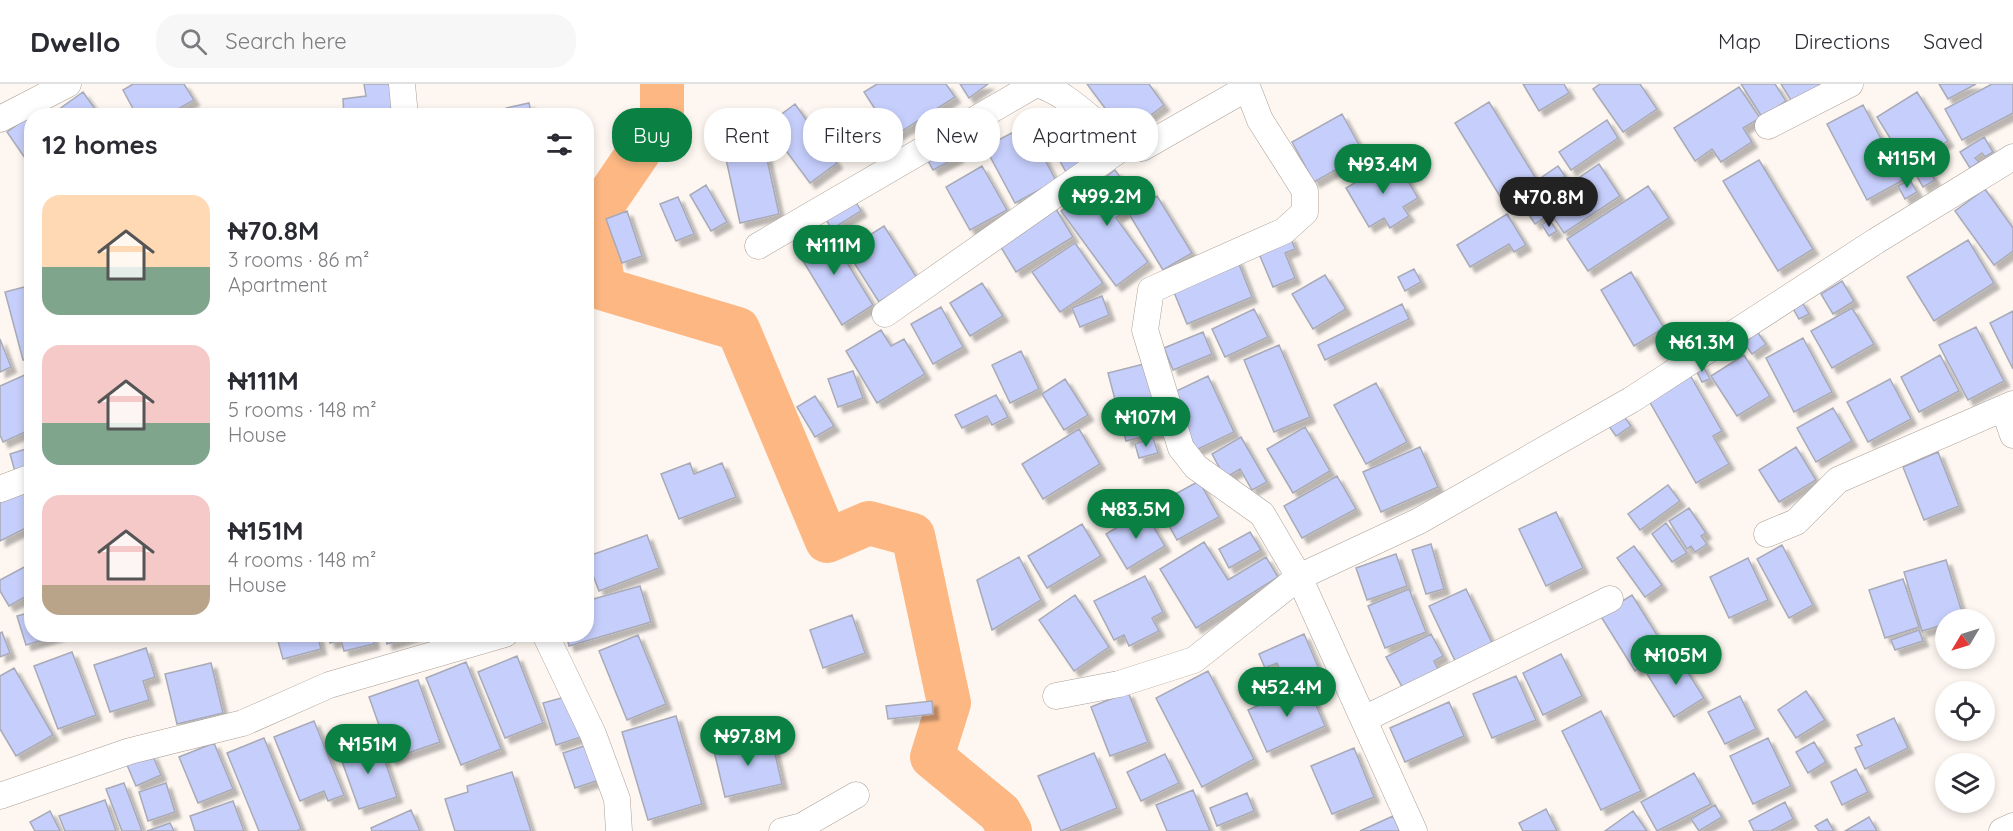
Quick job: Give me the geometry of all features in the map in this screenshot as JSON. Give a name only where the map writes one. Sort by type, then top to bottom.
[{"type":"street","points":[[0,119],[68,84]]},
{"type":"street","points":[[402,84],[404,108]]},
{"type":"street","points":[[758,246],[1036,84],[1057,90],[1080,108]]},
{"type":"street","points":[[1768,126],[1850,84]]},
{"type":"street","points":[[1158,139],[1247,86],[1260,120],[1305,191],[1305,212],[1284,231],[1151,290],[1145,330],[1181,447],[1196,467],[1262,514],[1299,578],[1414,831]]},
{"type":"street","points":[[1056,696],[1119,684],[1194,660],[1299,578],[1419,520],[1631,400],[1876,241],[2013,157]]},
{"type":"street","points":[[885,314],[1102,162]]},
{"type":"street","points":[[1767,534],[1796,522],[1838,480],[2008,407],[2013,435]]},
{"type":"street","points":[[0,489],[24,480]]},
{"type":"street","points":[[1364,719],[1610,599]]},
{"type":"street","points":[[0,796],[130,751],[243,723],[329,685],[477,642]]},
{"type":"street","points":[[549,642],[593,734],[617,800],[619,831]]},
{"type":"street","points":[[782,831],[802,826],[856,795]]},
{"type":"street","points":[[2002,831],[2013,826]]},
{"type":"building","points":[[133,84],[184,84],[194,100],[180,108],[133,108],[123,90]]},
{"type":"building","points":[[364,84],[395,84],[397,108],[344,108],[343,99],[366,96]]},
{"type":"building","points":[[877,84],[946,84],[955,97],[938,108],[915,108],[915,123],[903,131],[903,108],[874,108],[864,92]]},
{"type":"building","points":[[960,84],[988,84],[969,98]]},
{"type":"building","points":[[1087,84],[1149,84],[1164,105],[1158,110],[1105,108]]},
{"type":"building","points":[[1523,84],[1564,84],[1569,93],[1539,111]]},
{"type":"building","points":[[1600,84],[1640,84],[1657,109],[1623,132],[1593,89]]},
{"type":"building","points":[[1741,84],[1775,84],[1786,101],[1762,117]]},
{"type":"building","points":[[1781,84],[1823,84],[1792,102]]},
{"type":"building","points":[[1939,84],[1976,84],[1948,99]]},
{"type":"building","points":[[1992,84],[2013,84],[2013,113],[1962,140],[1945,109]]},
{"type":"building","points":[[1739,87],[1760,118],[1743,128],[1752,142],[1721,162],[1712,149],[1695,161],[1674,128]]},
{"type":"building","points":[[83,92],[94,108],[61,108]]},
{"type":"building","points":[[1917,92],[1948,141],[1924,156],[1919,149],[1903,159],[1877,117]]},
{"type":"building","points":[[1489,102],[1535,177],[1501,198],[1455,123]]},
{"type":"building","points":[[529,103],[530,108],[506,108]]},
{"type":"building","points":[[795,104],[803,115],[803,162],[837,163],[810,183],[791,157],[790,108]]},
{"type":"building","points":[[1863,105],[1903,180],[1867,200],[1827,124]]},
{"type":"building","points":[[1342,114],[1364,154],[1314,182],[1292,142]]},
{"type":"building","points":[[24,120],[24,156],[7,132]]},
{"type":"building","points":[[1607,120],[1618,138],[1571,170],[1559,152]]},
{"type":"building","points":[[1012,133],[1012,162],[1046,162],[1056,181],[1015,203],[993,162],[1000,162],[1000,139]]},
{"type":"building","points":[[1984,137],[1993,152],[1985,157],[1982,153],[1975,158],[1979,162],[1970,168],[1960,152]]},
{"type":"building","points":[[1395,159],[1418,198],[1403,207],[1409,216],[1390,228],[1384,218],[1369,227],[1346,188]]},
{"type":"building","points":[[1759,160],[1813,249],[1778,271],[1723,181]]},
{"type":"building","points":[[727,162],[768,162],[779,214],[740,223]]},
{"type":"building","points":[[929,162],[948,162],[933,170]]},
{"type":"building","points":[[1060,162],[1084,162],[1066,172]]},
{"type":"building","points":[[1924,162],[1935,180],[1923,187],[1912,168]]},
{"type":"building","points":[[1599,164],[1620,196],[1564,233],[1543,202]]},
{"type":"building","points":[[982,166],[1007,210],[970,230],[946,187]]},
{"type":"building","points":[[1558,166],[1565,176],[1536,197],[1549,215],[1535,224],[1516,195]]},
{"type":"building","points":[[1115,170],[1138,202],[1116,218],[1148,262],[1116,286],[1061,211]]},
{"type":"building","points":[[1910,180],[1917,192],[1905,199],[1898,186]]},
{"type":"building","points":[[706,185],[727,222],[711,231],[690,195]]},
{"type":"building","points":[[1648,186],[1669,218],[1588,271],[1567,239]]},
{"type":"building","points":[[1985,189],[2013,228],[2013,251],[1994,265],[1955,211]]},
{"type":"building","points":[[1157,196],[1192,253],[1163,270],[1129,214]]},
{"type":"building","points":[[678,197],[694,234],[676,241],[660,204]]},
{"type":"building","points":[[856,202],[861,211],[832,229],[826,220]]},
{"type":"building","points":[[1056,209],[1073,237],[1016,272],[999,244]]},
{"type":"building","points":[[627,211],[642,256],[622,263],[606,219]]},
{"type":"building","points":[[1507,214],[1526,245],[1514,252],[1509,244],[1470,267],[1457,245]]},
{"type":"building","points":[[1549,219],[1557,231],[1549,236],[1542,225]]},
{"type":"building","points":[[884,226],[917,278],[879,302],[846,250]]},
{"type":"building","points":[[825,227],[873,305],[842,325],[794,246]]},
{"type":"building","points":[[1290,236],[1295,249],[1285,253],[1295,278],[1273,287],[1257,249]]},
{"type":"building","points":[[1968,240],[1994,283],[1934,321],[1907,277]]},
{"type":"building","points":[[1075,243],[1103,283],[1060,312],[1032,272]]},
{"type":"building","points":[[1237,259],[1252,297],[1187,324],[1171,285]]},
{"type":"building","points":[[1414,269],[1421,282],[1405,291],[1398,277]]},
{"type":"building","points":[[1631,272],[1664,328],[1634,346],[1601,290]]},
{"type":"building","points":[[1325,275],[1346,309],[1313,329],[1292,294]]},
{"type":"building","points":[[1842,281],[1854,301],[1833,314],[1821,294]]},
{"type":"building","points":[[982,283],[1003,316],[970,336],[950,303]]},
{"type":"building","points":[[24,287],[24,360],[23,360],[5,292]]},
{"type":"building","points":[[1102,296],[1109,315],[1080,327],[1072,308]]},
{"type":"building","points":[[1801,300],[1809,314],[1799,319],[1791,305]]},
{"type":"building","points":[[1402,304],[1409,319],[1325,360],[1318,345]]},
{"type":"building","points":[[941,307],[963,347],[933,364],[911,324]]},
{"type":"building","points":[[1852,308],[1874,344],[1832,368],[1811,331]]},
{"type":"building","points":[[1254,309],[1268,337],[1225,357],[1212,329]]},
{"type":"building","points":[[2013,311],[2013,369],[1990,323]]},
{"type":"building","points":[[1976,327],[2004,381],[1968,400],[1939,345]]},
{"type":"building","points":[[881,330],[891,346],[904,339],[925,374],[877,403],[846,351]]},
{"type":"building","points":[[1756,330],[1766,344],[1752,354],[1742,340]]},
{"type":"building","points":[[1203,332],[1212,354],[1173,370],[1164,348]]},
{"type":"building","points":[[1803,338],[1832,392],[1794,412],[1766,358]]},
{"type":"building","points":[[0,339],[11,367],[0,372]]},
{"type":"building","points":[[1279,345],[1310,417],[1274,432],[1244,360]]},
{"type":"building","points":[[1021,351],[1039,389],[1010,403],[992,365]]},
{"type":"building","points":[[1744,355],[1770,396],[1737,416],[1711,376]]},
{"type":"building","points":[[1940,355],[1959,391],[1919,412],[1901,377]]},
{"type":"building","points":[[1144,364],[1162,432],[1126,441],[1108,373]]},
{"type":"building","points":[[1702,364],[1710,379],[1702,382],[1695,368]]},
{"type":"building","points":[[853,371],[863,398],[838,407],[828,379]]},
{"type":"building","points":[[24,375],[24,433],[3,442],[0,435],[0,386]]},
{"type":"building","points":[[1690,375],[1722,431],[1713,436],[1729,464],[1696,483],[1648,399]]},
{"type":"building","points":[[1208,376],[1234,432],[1196,450],[1170,394]]},
{"type":"building","points":[[1065,379],[1088,415],[1064,430],[1042,394]]},
{"type":"building","points":[[1890,379],[1911,419],[1868,442],[1847,402]]},
{"type":"building","points":[[1376,383],[1407,442],[1366,464],[1334,405]]},
{"type":"building","points":[[996,395],[1008,417],[992,425],[987,416],[962,428],[955,415]]},
{"type":"building","points":[[815,396],[834,426],[815,437],[797,407]]},
{"type":"building","points":[[1833,408],[1852,441],[1816,462],[1797,428]]},
{"type":"building","points":[[1623,415],[1631,426],[1616,436],[1608,425]]},
{"type":"building","points":[[1305,427],[1330,471],[1293,493],[1267,449]]},
{"type":"building","points":[[1079,429],[1100,464],[1043,499],[1022,464]]},
{"type":"building","points":[[1241,437],[1267,482],[1252,490],[1240,469],[1225,478],[1212,454]]},
{"type":"building","points":[[1153,438],[1158,453],[1139,458],[1135,444]]},
{"type":"building","points":[[1420,447],[1438,487],[1381,512],[1363,472]]},
{"type":"building","points":[[1796,447],[1816,480],[1779,502],[1759,470]]},
{"type":"building","points":[[24,450],[24,472],[16,475],[10,454]]},
{"type":"building","points":[[1938,452],[1959,506],[1924,520],[1903,467]]},
{"type":"building","points":[[690,463],[694,474],[722,463],[736,497],[679,519],[661,474]]},
{"type":"building","points":[[1337,476],[1356,509],[1302,538],[1284,506]]},
{"type":"building","points":[[1199,481],[1219,517],[1177,540],[1157,504]]},
{"type":"building","points":[[24,484],[24,529],[0,541],[0,496]]},
{"type":"building","points":[[1668,485],[1680,501],[1640,530],[1628,514]]},
{"type":"building","points":[[1689,508],[1706,533],[1701,536],[1707,544],[1695,552],[1691,546],[1687,549],[1669,521]]},
{"type":"building","points":[[1144,511],[1165,546],[1127,569],[1106,534]]},
{"type":"building","points":[[1556,512],[1583,568],[1546,586],[1519,529]]},
{"type":"building","points":[[1666,523],[1687,553],[1672,562],[1652,534]]},
{"type":"building","points":[[1082,524],[1101,556],[1047,588],[1028,556]]},
{"type":"building","points":[[1250,532],[1261,550],[1229,568],[1219,549]]},
{"type":"building","points":[[647,535],[659,568],[599,591],[594,578],[594,554]]},
{"type":"building","points":[[1204,542],[1228,580],[1266,557],[1278,577],[1196,628],[1160,569]]},
{"type":"building","points":[[1431,544],[1444,589],[1426,594],[1412,550]]},
{"type":"building","points":[[1782,545],[1813,605],[1789,618],[1757,559]]},
{"type":"building","points":[[1634,546],[1662,585],[1645,597],[1617,558]]},
{"type":"building","points":[[1396,554],[1407,586],[1367,600],[1356,568]]},
{"type":"building","points":[[1019,557],[1041,600],[992,630],[977,580]]},
{"type":"building","points":[[1748,558],[1768,600],[1729,618],[1710,577]]},
{"type":"building","points":[[1946,560],[1961,609],[1935,609],[1935,627],[1922,631],[1904,572]]},
{"type":"building","points":[[24,567],[24,598],[9,606],[0,591],[0,580]]},
{"type":"building","points":[[1145,576],[1163,612],[1152,618],[1159,631],[1129,646],[1124,635],[1114,640],[1094,601]]},
{"type":"building","points":[[1903,579],[1919,627],[1885,638],[1869,590]]},
{"type":"building","points":[[640,586],[651,622],[594,639],[594,599]]},
{"type":"building","points":[[1409,589],[1426,632],[1385,648],[1368,606]]},
{"type":"building","points":[[1466,589],[1495,649],[1458,667],[1429,606]]},
{"type":"building","points":[[1075,595],[1109,647],[1074,671],[1039,620]]},
{"type":"building","points":[[1632,595],[1667,651],[1635,671],[1600,615]]},
{"type":"building","points":[[24,614],[24,639],[17,616]]},
{"type":"building","points":[[852,615],[865,653],[823,668],[810,630]]},
{"type":"building","points":[[1919,630],[1923,641],[1895,650],[1891,640]]},
{"type":"building","points":[[2,632],[10,653],[0,657],[0,633]]},
{"type":"building","points":[[1304,634],[1319,669],[1286,683],[1277,663],[1265,668],[1259,654]]},
{"type":"building","points":[[1431,634],[1443,656],[1434,661],[1441,675],[1406,694],[1386,657]]},
{"type":"building","points":[[638,635],[666,704],[627,720],[599,651]]},
{"type":"building","points":[[278,642],[319,642],[321,649],[283,659]]},
{"type":"building","points":[[342,642],[374,642],[374,644],[344,651]]},
{"type":"building","points":[[568,642],[583,642],[569,646]]},
{"type":"building","points":[[146,648],[155,677],[143,681],[149,700],[110,712],[94,665]]},
{"type":"building","points":[[72,652],[96,715],[58,729],[34,666]]},
{"type":"building","points":[[1561,654],[1582,696],[1543,715],[1523,673]]},
{"type":"building","points":[[1677,655],[1704,698],[1674,717],[1647,674]]},
{"type":"building","points":[[517,656],[543,723],[505,738],[478,672]]},
{"type":"building","points":[[466,662],[501,749],[461,765],[426,678]]},
{"type":"building","points":[[211,663],[223,713],[177,724],[165,674]]},
{"type":"building","points":[[14,668],[53,735],[16,756],[0,729],[0,676]]},
{"type":"building","points":[[1208,671],[1254,759],[1202,787],[1156,698]]},
{"type":"building","points":[[1516,676],[1536,720],[1492,738],[1473,694]]},
{"type":"building","points":[[418,680],[440,742],[391,759],[369,697]]},
{"type":"building","points":[[1307,684],[1325,726],[1267,752],[1248,710]]},
{"type":"building","points":[[1806,691],[1825,720],[1796,738],[1778,710]]},
{"type":"building","points":[[1128,692],[1148,742],[1110,756],[1091,707]]},
{"type":"building","points":[[569,696],[581,737],[556,745],[543,703]]},
{"type":"building","points":[[1740,696],[1756,729],[1725,744],[1708,712]]},
{"type":"building","points":[[932,701],[933,714],[888,719],[886,706]]},
{"type":"building","points":[[1449,702],[1464,736],[1405,762],[1390,728]]},
{"type":"building","points":[[1601,711],[1641,791],[1601,810],[1562,731]]},
{"type":"building","points":[[676,716],[702,804],[648,820],[622,732]]},
{"type":"building","points":[[1894,718],[1908,748],[1865,769],[1855,748],[1862,745],[1857,735]]},
{"type":"building","points":[[314,721],[344,795],[328,801],[324,791],[300,801],[274,737]]},
{"type":"building","points":[[771,737],[782,784],[725,797],[714,751]]},
{"type":"building","points":[[264,738],[301,829],[297,831],[259,831],[227,753]]},
{"type":"building","points":[[1768,738],[1791,786],[1753,804],[1730,756]]},
{"type":"building","points":[[378,740],[397,797],[359,809],[339,753]]},
{"type":"building","points":[[1814,742],[1826,762],[1808,773],[1796,752]]},
{"type":"building","points":[[214,743],[233,789],[198,803],[179,757]]},
{"type":"building","points":[[587,745],[599,780],[575,788],[563,753]]},
{"type":"building","points":[[1354,748],[1374,797],[1332,814],[1311,766]]},
{"type":"building","points":[[1094,753],[1117,808],[1061,831],[1038,776]]},
{"type":"building","points":[[152,754],[161,775],[136,786],[127,765]]},
{"type":"building","points":[[1165,754],[1179,783],[1141,801],[1127,772]]},
{"type":"building","points":[[1856,769],[1868,792],[1842,805],[1831,782]]},
{"type":"building","points":[[512,772],[531,831],[455,831],[445,799],[468,792],[467,786]]},
{"type":"building","points":[[1694,773],[1711,804],[1657,831],[1641,802]]},
{"type":"building","points":[[124,783],[142,831],[122,831],[106,789]]},
{"type":"building","points":[[166,783],[175,812],[148,821],[139,792]]},
{"type":"building","points":[[1193,790],[1210,831],[1167,831],[1156,805]]},
{"type":"building","points":[[1247,793],[1254,811],[1217,826],[1210,808]]},
{"type":"building","points":[[105,800],[116,831],[65,831],[59,816]]},
{"type":"building","points":[[233,801],[244,831],[195,831],[190,816]]},
{"type":"building","points":[[1785,802],[1793,819],[1771,831],[1754,831],[1749,821]]},
{"type":"building","points":[[1715,805],[1722,817],[1699,831],[1691,819]]},
{"type":"building","points":[[1546,809],[1557,831],[1523,831],[1519,823]]},
{"type":"building","points":[[411,810],[420,831],[372,831],[371,828]]},
{"type":"building","points":[[50,811],[60,831],[35,831],[30,822]]},
{"type":"building","points":[[1633,811],[1647,831],[1605,831]]},
{"type":"building","points":[[1393,816],[1400,831],[1360,831]]},
{"type":"building","points":[[1869,817],[1877,831],[1845,831]]},
{"type":"building","points":[[1827,819],[1834,831],[1819,831],[1815,826]]},
{"type":"building","points":[[170,823],[174,831],[147,831]]},
{"type":"waterway","points":[[594,218],[662,118],[662,84]]},
{"type":"waterway","points":[[594,225],[604,289],[738,329],[827,541],[869,523],[913,535],[949,703],[932,757],[1000,813],[1010,831]]}]
